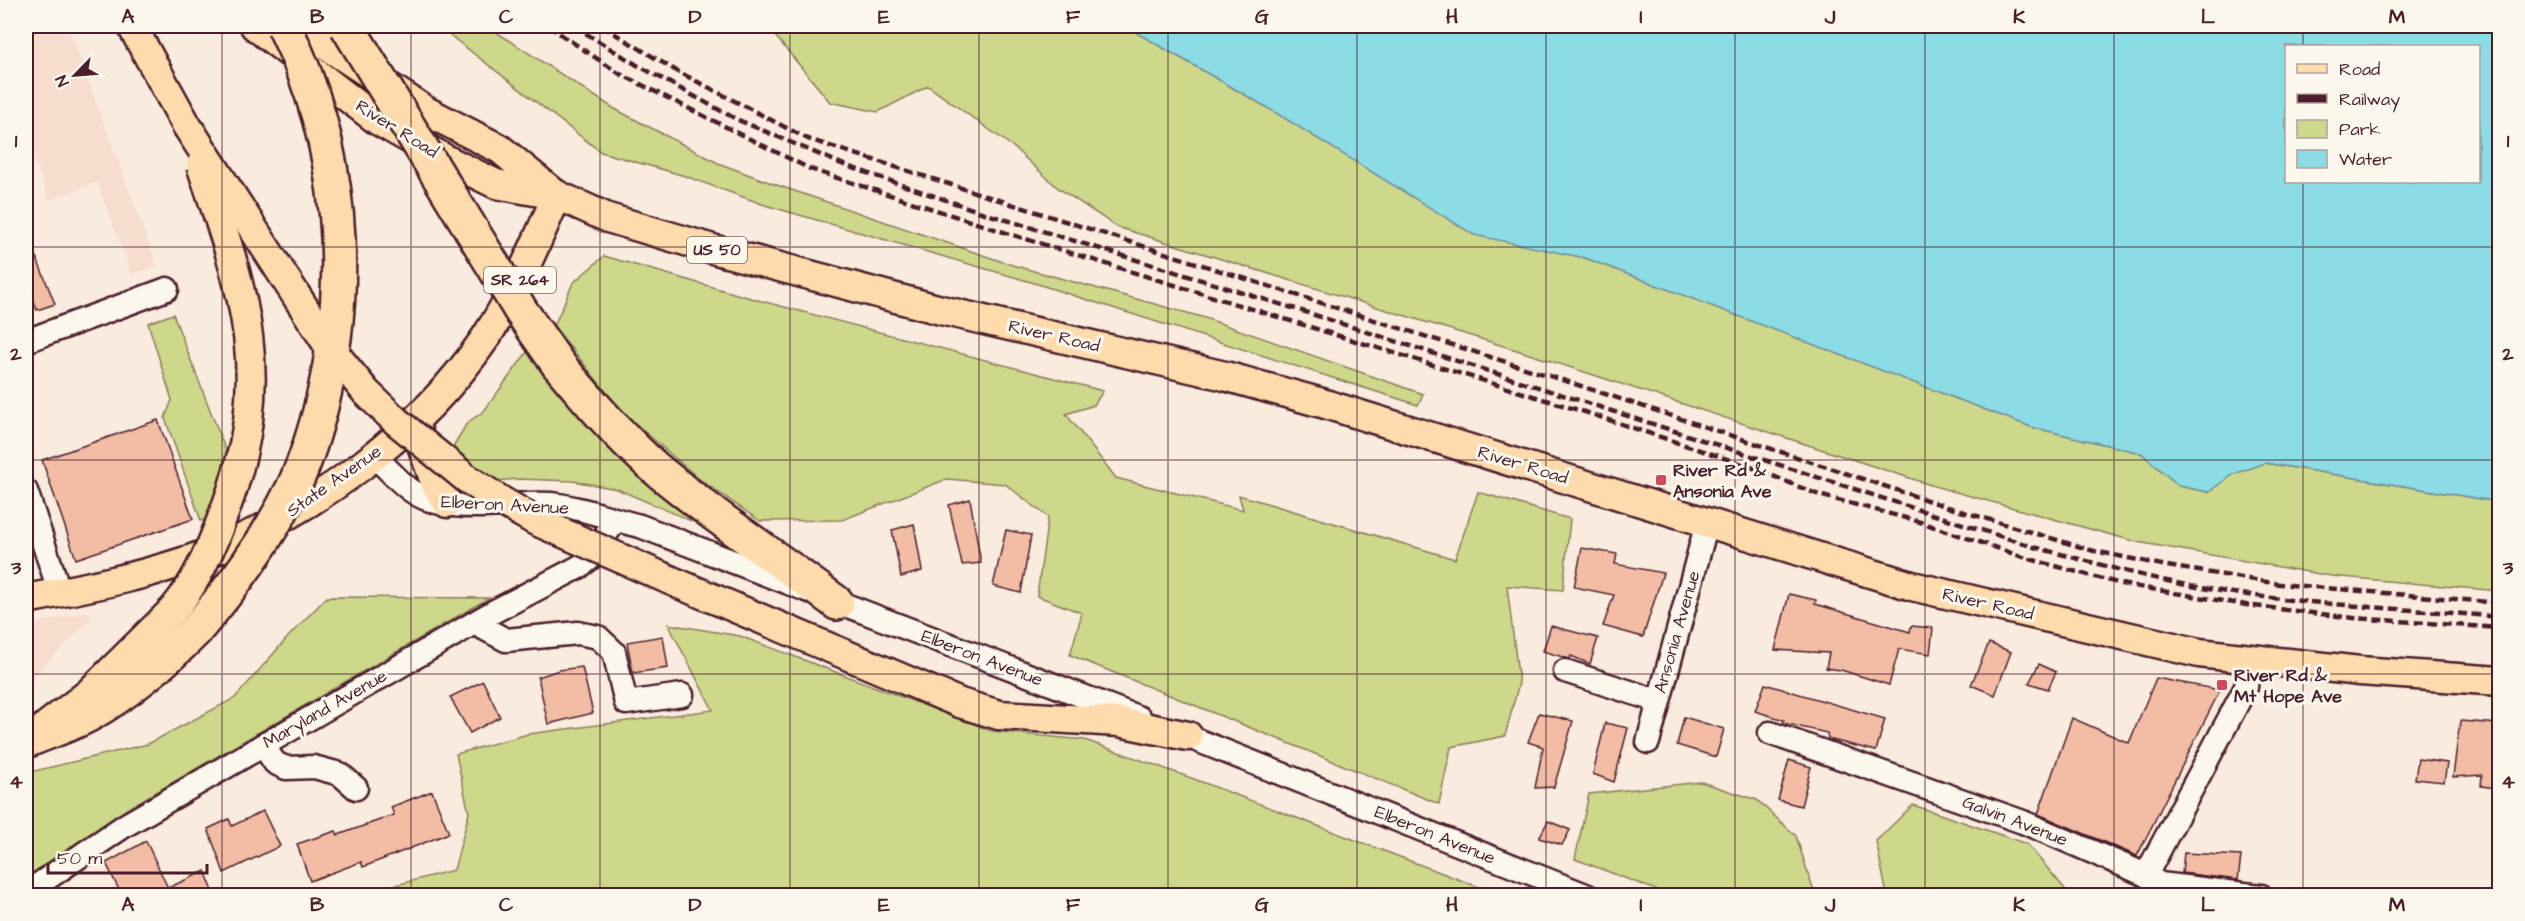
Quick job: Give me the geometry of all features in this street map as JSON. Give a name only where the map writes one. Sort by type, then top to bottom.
[{"type":"highway","points":[[26,741],[89,714],[137,683],[168,658],[185,620],[237,581],[264,541],[294,487],[312,440],[335,339],[340,254],[329,157],[298,52],[284,26]]},
{"type":"highway","points":[[346,26],[521,311],[585,397],[653,465],[696,501],[837,603]]},
{"type":"main road","points":[[132,26],[187,126],[330,348],[366,392],[396,421],[466,478],[503,502],[584,543],[960,703],[999,715],[1119,722],[1188,736]]},
{"type":"main road","name":"River Road","points":[[255,26],[377,120],[445,159],[496,184],[557,195],[608,218],[716,250],[941,310],[1225,376],[1322,403],[1912,586],[2199,653],[2360,671],[2499,681]]},
{"type":"main road","name":"River Road","points":[[297,26],[426,111],[500,149],[557,195]]},
{"type":"main road","points":[[185,620],[189,591],[202,567],[236,483],[251,409],[252,369],[242,294],[229,247],[187,126]]},
{"type":"main road","name":"State Avenue","points":[[26,599],[164,567],[207,553],[273,523],[320,495],[375,456],[443,390],[487,335],[519,282],[557,195]]},
{"type":"main road","points":[[413,420],[436,485],[447,503]]},
{"type":"street","points":[[26,341],[167,289]]},
{"type":"street","name":"Elberon Avenue","points":[[375,456],[416,494],[436,502],[468,505],[548,504],[572,507],[640,526],[1188,736],[1588,896]]},
{"type":"street","points":[[26,491],[60,592]]},
{"type":"street","name":"Maryland Avenue","points":[[26,893],[124,826],[474,623],[579,567],[592,557],[615,520]]},
{"type":"street","name":"Ansonia Avenue","points":[[1648,742],[1707,523]]},
{"type":"street","points":[[474,623],[506,640],[578,633],[598,637],[614,652],[626,703],[682,695]]},
{"type":"street","points":[[2146,875],[2246,687],[2249,660]]},
{"type":"street","points":[[1565,671],[1658,701]]},
{"type":"street","name":"Galvin Avenue","points":[[1770,733],[2023,822],[2146,875],[2160,884],[2261,896]]},
{"type":"street","points":[[263,745],[275,763],[286,768],[314,767],[340,774],[356,789]]},
{"type":"shaded area","points":[[26,26],[68,26],[157,266],[132,275],[97,182],[49,200],[26,137]]},
{"type":"shaded area","points":[[86,612],[94,616],[26,684],[26,625]]},
{"type":"green space","points":[[438,26],[487,26],[613,108],[718,163],[774,184],[1012,265],[1202,317],[1423,394],[1418,405],[1031,282],[765,205],[685,176],[601,152]]},
{"type":"green space","points":[[767,26],[1125,26],[1268,108],[1541,247],[1585,258],[2031,427],[2141,453],[2179,486],[2208,492],[2234,474],[2265,463],[2499,502],[2499,591],[2331,576],[2137,542],[1934,486],[1523,352],[1117,227],[1058,188],[1012,146],[928,86],[878,112],[830,102]]},
{"type":"green space","points":[[604,256],[754,299],[1103,391],[1094,405],[1066,414],[1116,478],[1243,510],[1239,495],[1455,559],[1478,492],[1570,519],[1563,590],[1507,586],[1519,683],[1505,736],[1451,747],[1439,804],[1070,655],[1082,613],[1037,596],[1048,517],[1005,484],[947,479],[842,520],[760,521],[698,478],[620,410],[554,326],[573,283]]},
{"type":"green space","points":[[173,314],[246,503],[201,521],[165,418],[172,400],[148,323]]},
{"type":"green space","points":[[530,348],[567,401],[699,514],[694,522],[617,489],[573,481],[519,479],[495,481],[452,448],[467,423],[484,411]]},
{"type":"green space","points":[[327,597],[489,598],[127,809],[26,881],[26,773],[148,744],[235,698],[288,637]]},
{"type":"green space","points":[[668,624],[740,636],[992,731],[1085,740],[1500,895],[357,895],[454,870],[469,813],[456,754],[528,734],[713,710]]},
{"type":"green space","points":[[1701,782],[1757,800],[1796,836],[1815,895],[1669,895],[1575,859],[1589,794]]},
{"type":"green space","points":[[1913,805],[2027,844],[2070,895],[1887,895],[1876,841]]},
{"type":"water","points":[[1125,26],[2499,26],[2499,502],[2265,463],[2234,474],[2208,492],[2179,486],[2141,453],[2031,427],[1585,258],[1474,235],[1268,108]]},
{"type":"building","points":[[26,231],[55,304],[37,310],[26,278]]},
{"type":"building","points":[[158,420],[193,519],[76,559],[42,460]]},
{"type":"building","points":[[970,499],[981,563],[962,565],[949,505]]},
{"type":"building","points":[[914,524],[922,571],[901,577],[892,530]]},
{"type":"building","points":[[1006,530],[1031,535],[1021,593],[993,586]]},
{"type":"building","points":[[1582,548],[1617,554],[1615,564],[1663,573],[1643,637],[1603,626],[1614,595],[1574,587]]},
{"type":"building","points":[[1789,594],[1816,600],[1815,604],[1910,632],[1911,626],[1933,628],[1930,654],[1899,649],[1889,685],[1841,670],[1826,668],[1829,653],[1775,650]]},
{"type":"building","points":[[1551,626],[1598,638],[1590,664],[1571,656],[1570,659],[1543,651]]},
{"type":"building","points":[[663,636],[668,668],[633,673],[627,642]]},
{"type":"building","points":[[1989,643],[2011,652],[1995,695],[1971,685]]},
{"type":"building","points":[[2039,664],[2056,672],[2048,689],[2029,683]]},
{"type":"building","points":[[582,667],[593,713],[548,724],[538,677],[559,670]]},
{"type":"building","points":[[2156,678],[2220,690],[2137,856],[2038,814],[2072,718],[2129,743]]},
{"type":"building","points":[[483,681],[500,717],[470,733],[450,697]]},
{"type":"building","points":[[1765,684],[1885,719],[1876,751],[1828,739],[1827,733],[1783,723],[1784,720],[1755,711]]},
{"type":"building","points":[[1539,713],[1573,721],[1554,787],[1535,788],[1543,747],[1528,742]]},
{"type":"building","points":[[1684,717],[1724,729],[1716,757],[1677,745]]},
{"type":"building","points":[[2460,721],[2499,724],[2497,788],[2481,786],[2482,775],[2453,777]]},
{"type":"building","points":[[1605,723],[1628,728],[1614,782],[1593,774]]},
{"type":"building","points":[[2418,759],[2447,763],[2444,782],[2415,779]]},
{"type":"building","points":[[1789,760],[1811,767],[1801,806],[1778,800]]},
{"type":"building","points":[[432,791],[449,833],[363,867],[361,862],[310,881],[297,844],[336,831],[338,835],[394,815],[391,807]]},
{"type":"building","points":[[263,811],[280,846],[224,873],[208,829],[229,819],[232,826]]},
{"type":"building","points":[[1548,821],[1570,830],[1562,845],[1539,838]]},
{"type":"building","points":[[146,841],[168,888],[205,871],[215,896],[122,896],[106,863]]},
{"type":"building","points":[[2184,853],[2241,856],[2238,880],[2182,873]]},
{"type":"railway","points":[[548,26],[620,74],[810,169],[1013,235],[1588,413],[1751,467],[1819,495],[1917,521],[2026,558],[2121,584],[2246,605],[2354,618],[2500,628]]},
{"type":"railway","points":[[574,26],[637,65],[736,119],[844,165],[987,214],[1299,310],[2034,547],[2121,570],[2208,589],[2317,603],[2500,617]]},
{"type":"railway","points":[[602,26],[675,70],[808,139],[1581,386],[1954,509],[2094,551],[2167,566],[2280,584],[2500,603]]},
{"type":"place","name":"River Rd & Ansonia Ave","points":[[1661,480]]},
{"type":"place","name":"River Rd & Mt Hope Ave","points":[[2222,685]]}]
